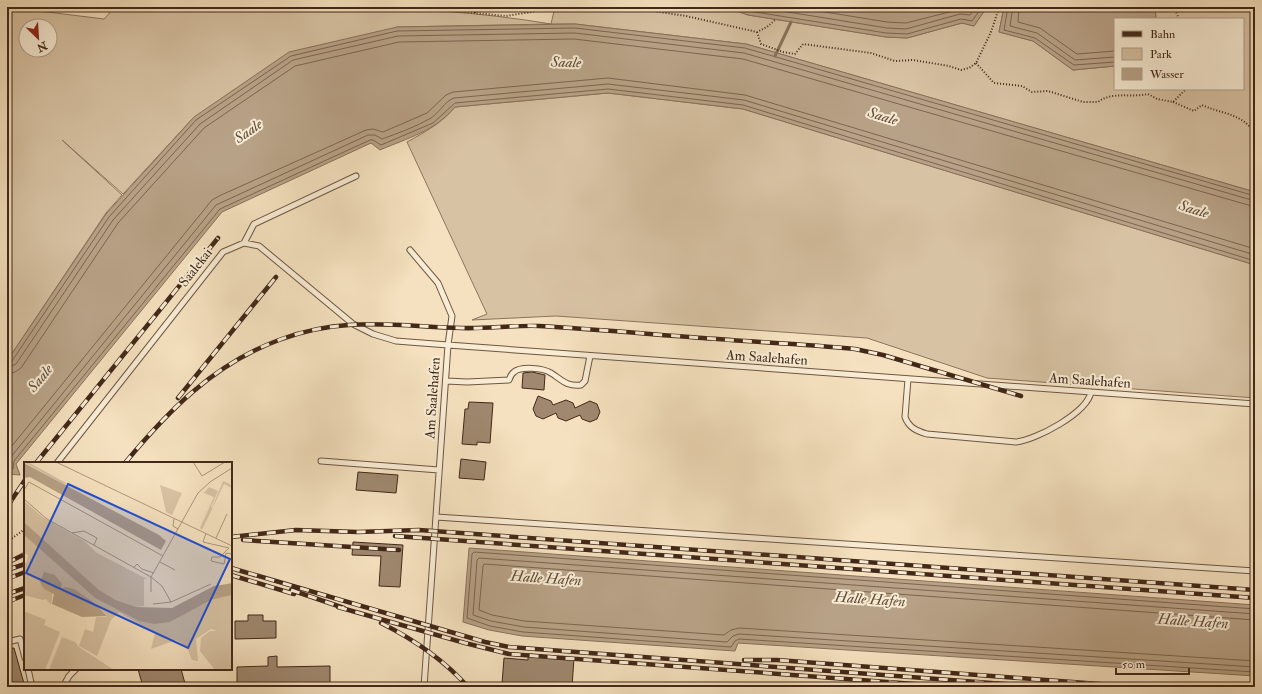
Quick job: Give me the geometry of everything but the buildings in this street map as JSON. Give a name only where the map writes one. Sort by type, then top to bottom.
[{"type":"lane","points":[[356,176],[254,224],[244,243],[259,246],[353,324],[373,334],[396,341],[448,345],[452,316],[438,283],[410,250]]},
{"type":"lane","name":"Saalekai","points":[[58,462],[223,252],[244,243]]},
{"type":"lane","name":"Am Saalehafen","points":[[424,687],[448,345],[1255,404]]},
{"type":"lane","points":[[446,381],[467,382],[509,380],[513,372],[518,369],[533,369],[550,372],[560,382],[572,387],[581,385],[585,381],[590,356]]},
{"type":"lane","points":[[908,379],[906,417],[907,422],[914,430],[928,434],[1016,442],[1029,440],[1046,432],[1089,400],[1091,392]]},
{"type":"lane","points":[[321,461],[439,470]]},
{"type":"lane","points":[[436,517],[1255,572]]},
{"type":"lane","points":[[7,642],[20,639],[24,650]]},
{"type":"lane","points":[[28,670],[32,687]]},
{"type":"lane","points":[[62,687],[75,670]]},
{"type":"path","points":[[414,7],[506,16],[544,10],[550,7]]},
{"type":"path","points":[[475,14],[476,7]]},
{"type":"path","points":[[627,7],[686,16],[757,32],[767,27],[775,20]]},
{"type":"path","points":[[652,11],[656,7]]},
{"type":"path","points":[[1174,7],[1179,18]]},
{"type":"path","points":[[757,32],[761,44],[775,50],[795,54],[803,44],[871,53],[895,61],[913,60],[949,66],[961,70],[976,63],[991,32],[999,8]]},
{"type":"path","points":[[976,63],[994,83],[1022,86],[1032,92],[1048,91],[1083,102],[1098,102],[1105,96],[1137,97],[1148,94],[1157,99],[1173,102],[1194,112],[1202,105],[1216,111],[1230,112],[1251,126],[1255,134]]},
{"type":"path","points":[[1173,102],[1185,90]]},
{"type":"path","points":[[7,542],[24,530]]},
{"type":"green space","points":[[334,6],[443,11],[497,16],[551,24],[555,7],[726,7],[748,15],[886,37],[907,38],[962,23],[974,26],[987,7],[1004,7],[999,32],[1033,41],[1073,70],[1114,66],[1114,90],[1244,90],[1244,18],[1156,18],[1155,7],[1255,7],[1255,192],[746,44],[575,24],[552,24],[397,27],[194,117],[123,194],[62,140],[122,195],[106,213],[7,361],[7,7],[104,19],[115,7]]},
{"type":"green space","points":[[608,93],[743,109],[1255,265],[1255,398],[987,378],[867,338],[556,316],[472,320],[487,314],[407,142],[427,131],[450,113],[455,107]]},
{"type":"water","points":[[726,7],[987,7],[974,26],[962,23],[907,38],[886,37],[748,15]]},
{"type":"water","points":[[1004,7],[1155,7],[1156,18],[1114,18],[1114,66],[1073,70],[1033,41],[999,32]]},
{"type":"water","name":"Saale","points":[[575,24],[746,44],[1255,192],[1255,265],[743,109],[608,93],[455,107],[439,122],[420,133],[380,150],[371,143],[222,212],[16,464],[20,475],[7,474],[7,361],[106,214],[194,117],[289,52],[397,27]]},
{"type":"water","name":"Halle Hafen","points":[[469,548],[1255,605],[1255,676],[738,643],[735,651],[522,636],[489,630],[463,622]]},
{"type":"waterway","points":[[775,56],[791,22]]},
{"type":"railway","points":[[37,462],[218,238]]},
{"type":"railway","points":[[178,398],[276,277]]},
{"type":"railway","points":[[126,462],[175,408],[213,376],[234,362],[255,350],[279,340],[302,333],[347,325],[369,324],[471,328],[539,326],[855,349],[883,355],[1021,396]]},
{"type":"railway","points":[[7,507],[24,482]]},
{"type":"railway","points":[[232,537],[296,530],[358,532],[419,530],[1255,590]]},
{"type":"railway","points":[[395,536],[1255,598]]},
{"type":"railway","points":[[243,540],[399,550]]},
{"type":"railway","points":[[7,563],[24,554]]},
{"type":"railway","points":[[7,570],[24,564]]},
{"type":"railway","points":[[232,568],[485,642],[509,647],[1044,687]]},
{"type":"railway","points":[[7,579],[24,572]]},
{"type":"railway","points":[[232,575],[294,594]]},
{"type":"railway","points":[[7,594],[24,588]]},
{"type":"railway","points":[[291,590],[344,608]]},
{"type":"railway","points":[[7,602],[24,595]]},
{"type":"railway","points":[[338,607],[509,654],[955,687]]},
{"type":"railway","points":[[381,623],[428,651],[449,668],[468,687]]},
{"type":"railway","points":[[744,660],[777,660],[1139,687]]}]
